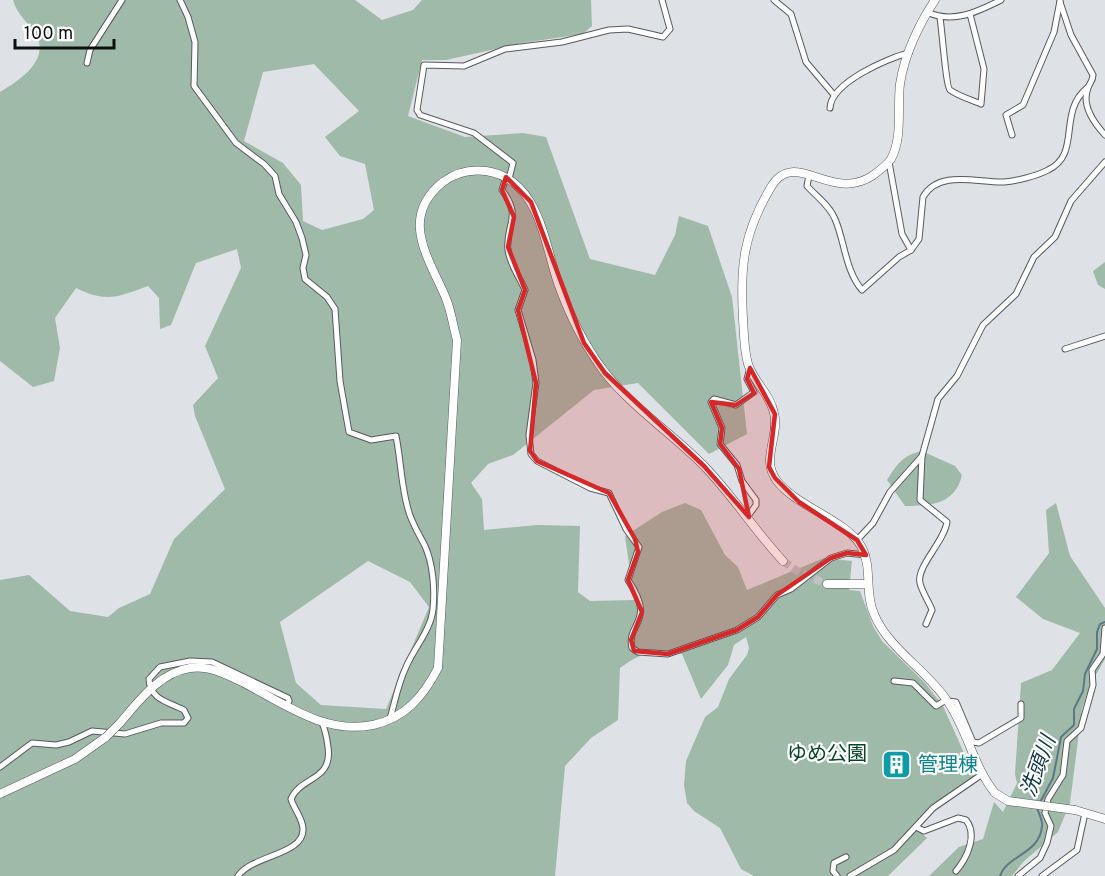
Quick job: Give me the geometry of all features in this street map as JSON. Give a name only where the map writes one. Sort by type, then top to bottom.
[{"type":"street","points":[[87,63],[90,50],[122,0]]},
{"type":"street","points":[[180,0],[188,17],[195,42],[194,86],[236,143],[264,164],[275,176],[279,194],[296,222],[302,238],[306,255],[303,268],[305,279],[327,297],[335,309],[340,381],[349,432],[371,440],[396,436],[402,486],[409,512],[426,548],[432,572],[433,609],[429,625],[405,668],[394,696],[390,721]]},
{"type":"street","points":[[662,0],[670,29],[663,37],[628,29],[609,30],[562,42],[505,49],[464,66],[424,65],[417,110],[420,115],[474,134],[513,163],[502,190],[510,200],[514,217],[508,247],[512,266],[525,290],[518,310],[533,360],[536,383],[530,451],[537,461],[590,488],[609,493],[626,529],[636,539],[638,552],[628,580],[639,596],[642,612],[631,640],[632,648],[638,652],[668,654],[738,630],[758,617],[777,595],[792,589],[831,558],[847,553],[866,555]]},
{"type":"street","points":[[774,0],[791,14],[808,67],[834,94]]},
{"type":"street","points":[[935,0],[927,12],[909,53],[900,81],[897,141],[889,162],[870,177],[854,185],[840,185],[791,172],[775,182],[747,244],[741,271],[745,351],[750,368],[775,414],[769,467],[775,478],[799,502],[857,540],[866,555],[869,600],[882,629],[930,678],[947,700],[981,775],[995,793],[1008,801],[1075,810],[1105,819]]},
{"type":"street","points":[[927,12],[940,18],[970,14],[1001,0]]},
{"type":"street","points":[[809,175],[807,186],[834,217],[855,281],[862,290],[898,257],[911,250],[919,239],[923,197],[938,183],[969,179],[1004,182],[1047,171],[1062,160],[1068,148],[1072,106],[1087,88],[1094,75],[1071,35],[1060,0]]},
{"type":"street","points":[[1012,135],[1006,116],[1023,105],[1054,32],[1060,0]]},
{"type":"street","points":[[940,18],[945,46],[946,85],[950,90],[981,104],[984,69],[970,14]]},
{"type":"street","points":[[830,108],[834,94],[879,62],[909,53]]},
{"type":"street","points":[[1087,88],[1087,100],[1093,121],[1105,135]]},
{"type":"street","points":[[889,162],[902,234],[911,250]]},
{"type":"street","points":[[926,624],[932,610],[920,583],[920,571],[943,538],[947,522],[920,500],[921,456],[938,399],[957,376],[983,325],[1016,294],[1034,257],[1055,237],[1071,201],[1105,162]]},
{"type":"street","points":[[0,794],[75,759],[106,737],[151,689],[172,673],[191,668],[205,668],[234,678],[322,723],[342,728],[390,721],[414,705],[438,668],[457,340],[446,297],[421,244],[420,218],[425,202],[436,187],[456,174],[481,170],[507,178],[531,202],[558,285],[584,343],[605,373],[704,466],[748,516],[783,561]]},
{"type":"street","points":[[1065,350],[1105,336]]},
{"type":"street","points":[[748,516],[756,505],[756,500],[742,481],[737,465],[720,444],[722,428],[711,402],[714,399],[736,405],[754,392],[747,379],[750,368]]},
{"type":"street","points":[[857,540],[873,523],[890,492],[921,456]]},
{"type":"street","points":[[827,584],[867,584]]},
{"type":"street","points":[[1018,876],[1040,858],[1047,843],[1051,826],[1045,813],[1048,799],[1063,775],[1067,741],[1081,728],[1093,685],[1092,670],[1103,654],[1105,628]]},
{"type":"street","points":[[0,767],[32,743],[56,745],[69,742],[92,731],[125,734],[161,723],[182,724],[187,721],[184,710],[162,701],[151,689],[149,679],[160,667],[190,662],[212,662],[288,698],[287,705]]},
{"type":"street","points":[[894,681],[913,683],[936,706],[947,700],[956,702],[973,742],[979,743],[1022,718],[1021,704]]},
{"type":"street","points":[[238,876],[254,861],[277,855],[291,848],[302,835],[303,828],[291,799],[296,791],[322,773],[326,766],[329,755],[322,723]]},
{"type":"street","points":[[850,876],[894,850],[933,808],[981,775]]},
{"type":"street","points":[[1042,876],[1077,850],[1085,813]]},
{"type":"street","points":[[916,827],[924,831],[957,818],[966,820],[972,833],[970,845],[956,871]]},
{"type":"street","points":[[837,876],[833,871],[834,863],[846,857]]},
{"type":"highlighted area","points":[[506,177],[531,202],[584,343],[605,373],[704,466],[749,517],[739,469],[720,444],[722,428],[711,402],[736,405],[754,393],[747,379],[750,368],[775,414],[769,467],[775,478],[799,502],[857,540],[866,555],[847,553],[831,558],[777,595],[758,617],[737,630],[668,654],[634,651],[631,640],[642,612],[628,580],[638,552],[635,539],[609,493],[537,461],[530,451],[536,383],[518,310],[525,290],[508,247],[514,217],[502,190]]},
{"type":"green space","name":"ゆめ公園","points":[[13,0],[355,0],[382,20],[413,10],[422,0],[591,0],[592,26],[583,34],[522,43],[446,60],[422,60],[408,116],[465,137],[523,133],[546,137],[590,259],[655,275],[675,235],[679,216],[708,226],[732,297],[747,434],[709,454],[638,383],[594,390],[513,455],[488,464],[471,483],[482,499],[484,530],[537,525],[580,526],[578,592],[590,601],[634,600],[625,536],[662,512],[685,503],[701,510],[725,555],[738,567],[747,590],[824,558],[852,561],[849,590],[860,591],[873,626],[882,641],[925,683],[943,706],[977,782],[935,811],[918,830],[927,838],[888,876],[754,876],[741,869],[720,828],[694,811],[687,803],[684,785],[686,761],[705,717],[718,707],[729,679],[747,655],[749,648],[746,637],[734,645],[728,665],[701,699],[682,654],[664,651],[649,653],[635,658],[620,668],[618,720],[591,738],[565,766],[555,876],[0,876],[0,580],[29,575],[70,611],[108,617],[119,608],[150,594],[174,539],[225,489],[195,416],[193,405],[218,378],[205,346],[241,268],[237,249],[196,263],[171,325],[160,329],[159,298],[148,286],[112,297],[96,296],[76,288],[55,318],[60,348],[54,381],[33,387],[0,361],[0,92],[29,71],[40,48],[38,39]],"holes":[[[314,64],[359,111],[325,137],[340,156],[365,164],[374,210],[363,219],[322,230],[303,221],[301,185],[283,163],[244,141],[263,72]],[[368,561],[410,582],[429,607],[386,709],[321,705],[296,683],[280,622]]]},
{"type":"green space","points":[[1105,262],[1105,289],[1098,285],[1093,271]]},
{"type":"green space","points":[[922,451],[955,466],[962,475],[959,485],[948,498],[941,501],[933,504],[905,506],[887,480],[901,461]]},
{"type":"green space","points":[[1056,503],[1070,556],[1105,608],[1105,659],[1090,685],[1082,709],[1070,803],[1058,832],[1024,861],[1012,876],[929,876],[959,847],[983,839],[994,802],[1003,812],[1017,783],[1015,774],[1021,683],[1052,670],[1080,633],[1043,619],[1016,597],[1049,553],[1046,510]]},
{"type":"waterway","name":"洗頭川","points":[[1000,876],[1009,863],[1036,843],[1040,835],[1042,824],[1037,808],[1053,778],[1061,737],[1074,725],[1074,709],[1083,691],[1085,674],[1097,649],[1097,632],[1100,624],[1105,622]]},
{"type":"tunnel","points":[[783,561],[800,573],[827,584]]},
{"type":"place","name":"管理棟","points":[[897,764]]}]
